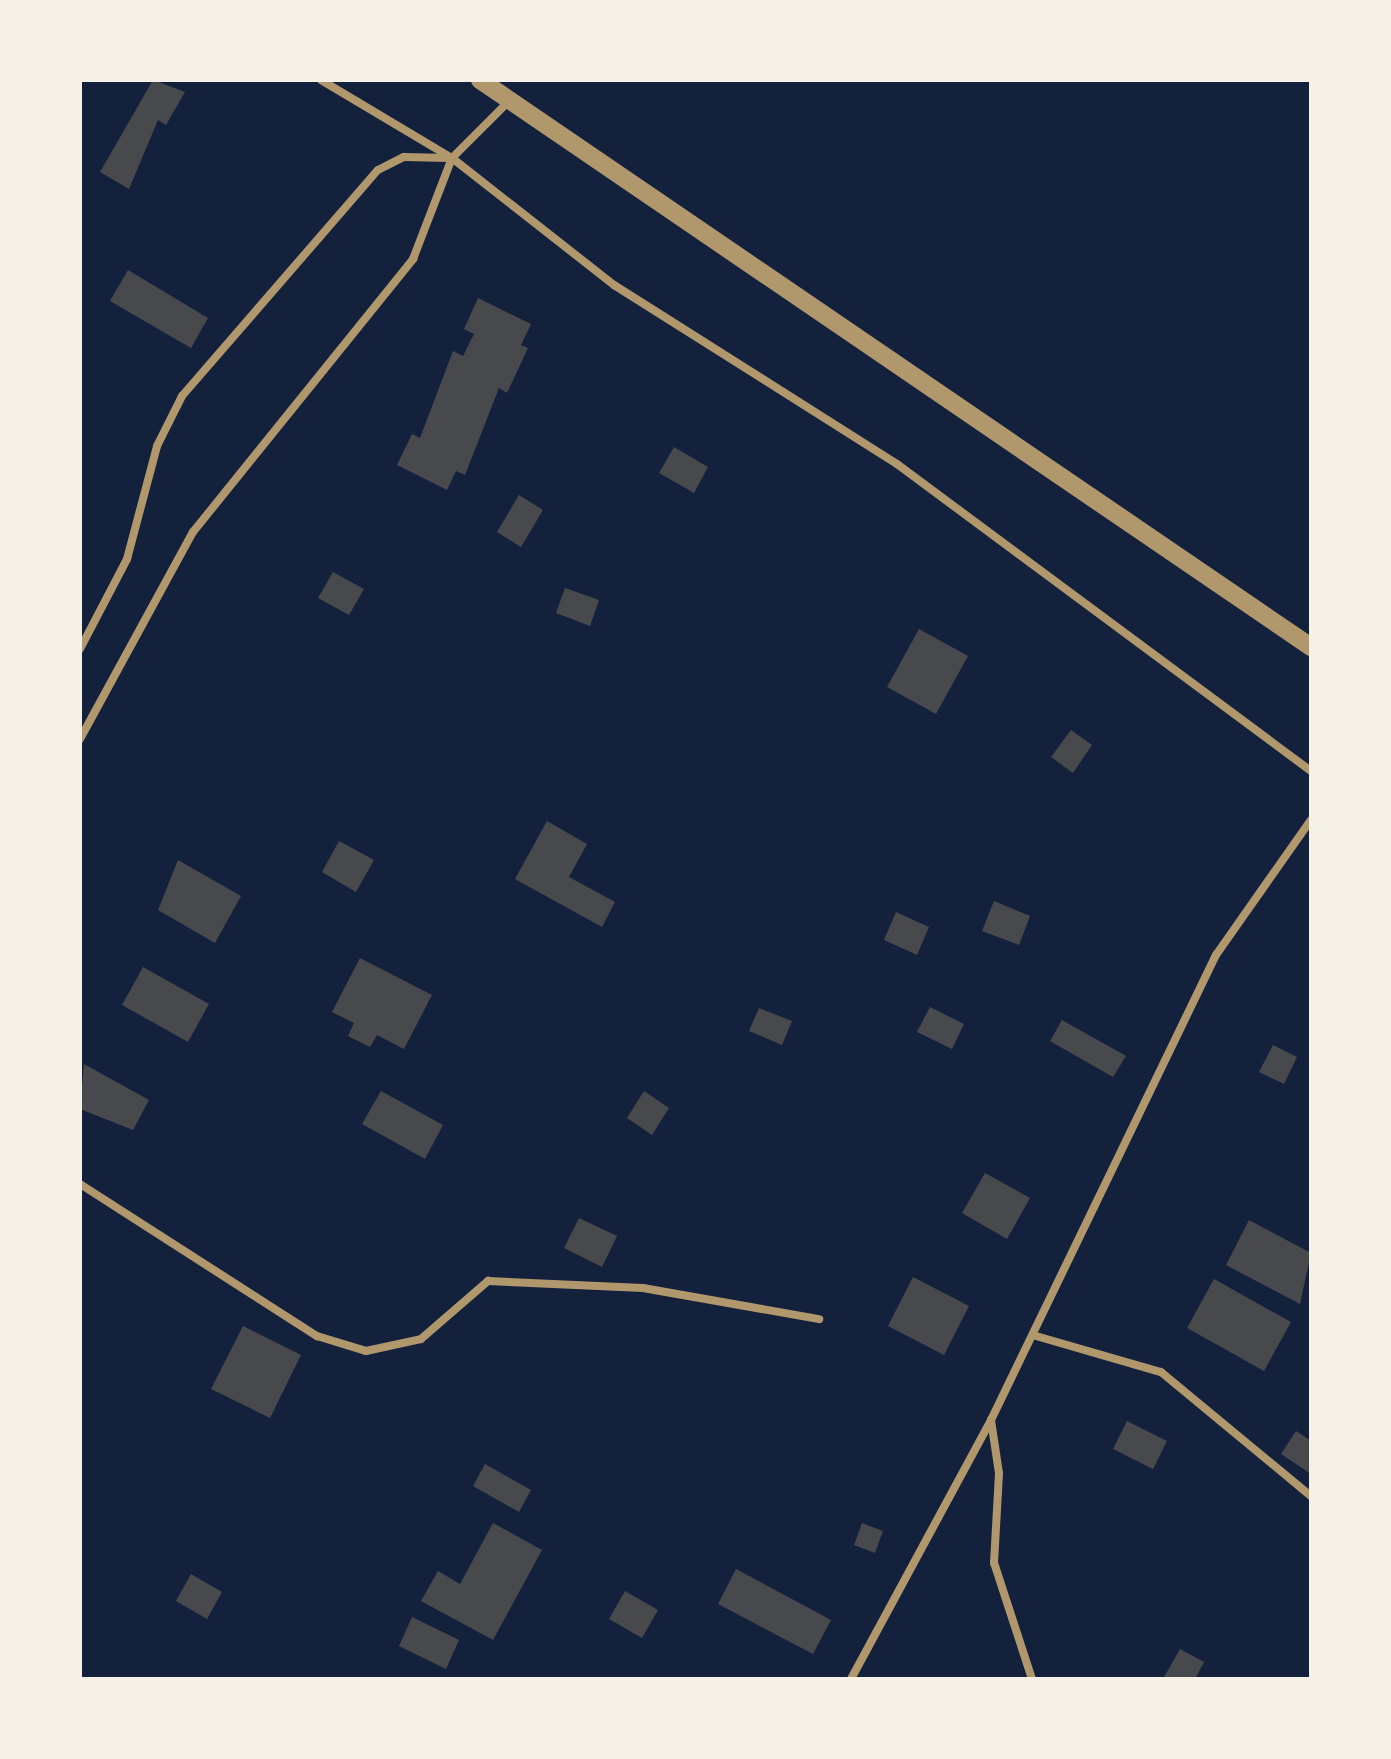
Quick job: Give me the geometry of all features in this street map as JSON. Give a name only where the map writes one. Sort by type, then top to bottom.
[{"type":"street","points":[[480,80],[1311,647]]},
{"type":"lane","points":[[320,80],[452,158],[614,285],[897,464],[1311,771]]},
{"type":"lane","points":[[80,739],[194,532],[413,259],[452,158],[510,100]]},
{"type":"lane","points":[[80,649],[127,559],[156,446],[182,396],[378,170],[404,157],[452,158]]},
{"type":"lane","points":[[851,1679],[1036,1336],[1216,955],[1311,820]]},
{"type":"lane","points":[[80,1184],[317,1336],[366,1352],[421,1340],[488,1282],[644,1288],[819,1320]]},
{"type":"lane","points":[[1036,1336],[1161,1372],[1311,1496]]},
{"type":"lane","points":[[990,1420],[999,1473],[994,1563],[1032,1679]]},
{"type":"building","points":[[153,80],[185,92],[166,125],[158,120],[129,189],[100,172]]},
{"type":"building","points":[[128,270],[208,318],[191,348],[110,301]]},
{"type":"building","points":[[478,298],[531,324],[521,345],[528,348],[507,393],[499,388],[465,475],[456,471],[447,490],[397,465],[412,434],[420,438],[453,351],[463,356],[474,334],[464,329]]},
{"type":"building","points":[[674,447],[708,467],[694,493],[659,473]]},
{"type":"building","points":[[519,495],[543,510],[521,547],[497,532]]},
{"type":"building","points":[[333,572],[364,589],[349,615],[318,598]]},
{"type":"building","points":[[565,588],[599,600],[590,626],[556,613]]},
{"type":"building","points":[[919,629],[968,656],[936,714],[887,687]]},
{"type":"building","points":[[1071,730],[1092,745],[1073,773],[1051,757]]},
{"type":"building","points":[[547,821],[587,844],[569,877],[615,902],[602,927],[515,879]]},
{"type":"building","points":[[339,841],[374,860],[356,892],[322,872]]},
{"type":"building","points":[[178,860],[241,896],[215,943],[158,910]]},
{"type":"building","points":[[994,901],[1030,916],[1019,945],[982,931]]},
{"type":"building","points":[[896,912],[929,927],[917,955],[884,940]]},
{"type":"building","points":[[360,958],[432,995],[404,1049],[377,1035],[370,1047],[348,1036],[354,1023],[332,1012]]},
{"type":"building","points":[[143,967],[209,1004],[188,1042],[122,1005]]},
{"type":"building","points":[[930,1007],[964,1024],[952,1049],[917,1032]]},
{"type":"building","points":[[759,1008],[792,1021],[782,1045],[749,1031]]},
{"type":"building","points":[[1062,1020],[1126,1056],[1113,1077],[1050,1041]]},
{"type":"building","points":[[1273,1045],[1297,1057],[1284,1084],[1259,1072]]},
{"type":"building","points":[[84,1064],[149,1100],[133,1130],[80,1109]]},
{"type":"building","points":[[381,1091],[443,1125],[425,1159],[362,1124]]},
{"type":"building","points":[[644,1091],[669,1108],[652,1135],[627,1118]]},
{"type":"building","points":[[985,1173],[1030,1198],[1007,1239],[962,1213]]},
{"type":"building","points":[[579,1218],[617,1236],[602,1267],[564,1248]]},
{"type":"building","points":[[1249,1220],[1311,1253],[1300,1304],[1226,1265]]},
{"type":"building","points":[[913,1277],[969,1306],[944,1355],[888,1326]]},
{"type":"building","points":[[1214,1279],[1291,1322],[1264,1371],[1187,1328]]},
{"type":"building","points":[[243,1326],[301,1355],[270,1418],[211,1389]]},
{"type":"building","points":[[1127,1421],[1167,1441],[1153,1469],[1113,1449]]},
{"type":"building","points":[[1296,1431],[1311,1441],[1311,1474],[1281,1454]]},
{"type":"building","points":[[485,1464],[531,1490],[519,1512],[473,1486]]},
{"type":"building","points":[[493,1523],[542,1550],[493,1640],[421,1601],[438,1571],[460,1584]]},
{"type":"building","points":[[862,1523],[883,1531],[875,1553],[854,1545]]},
{"type":"building","points":[[736,1569],[831,1620],[813,1654],[718,1604]]},
{"type":"building","points":[[191,1574],[222,1592],[207,1619],[176,1601]]},
{"type":"building","points":[[625,1591],[658,1610],[642,1638],[609,1619]]},
{"type":"building","points":[[412,1617],[459,1640],[446,1669],[399,1646]]},
{"type":"building","points":[[1180,1649],[1204,1662],[1195,1679],[1163,1679]]}]
